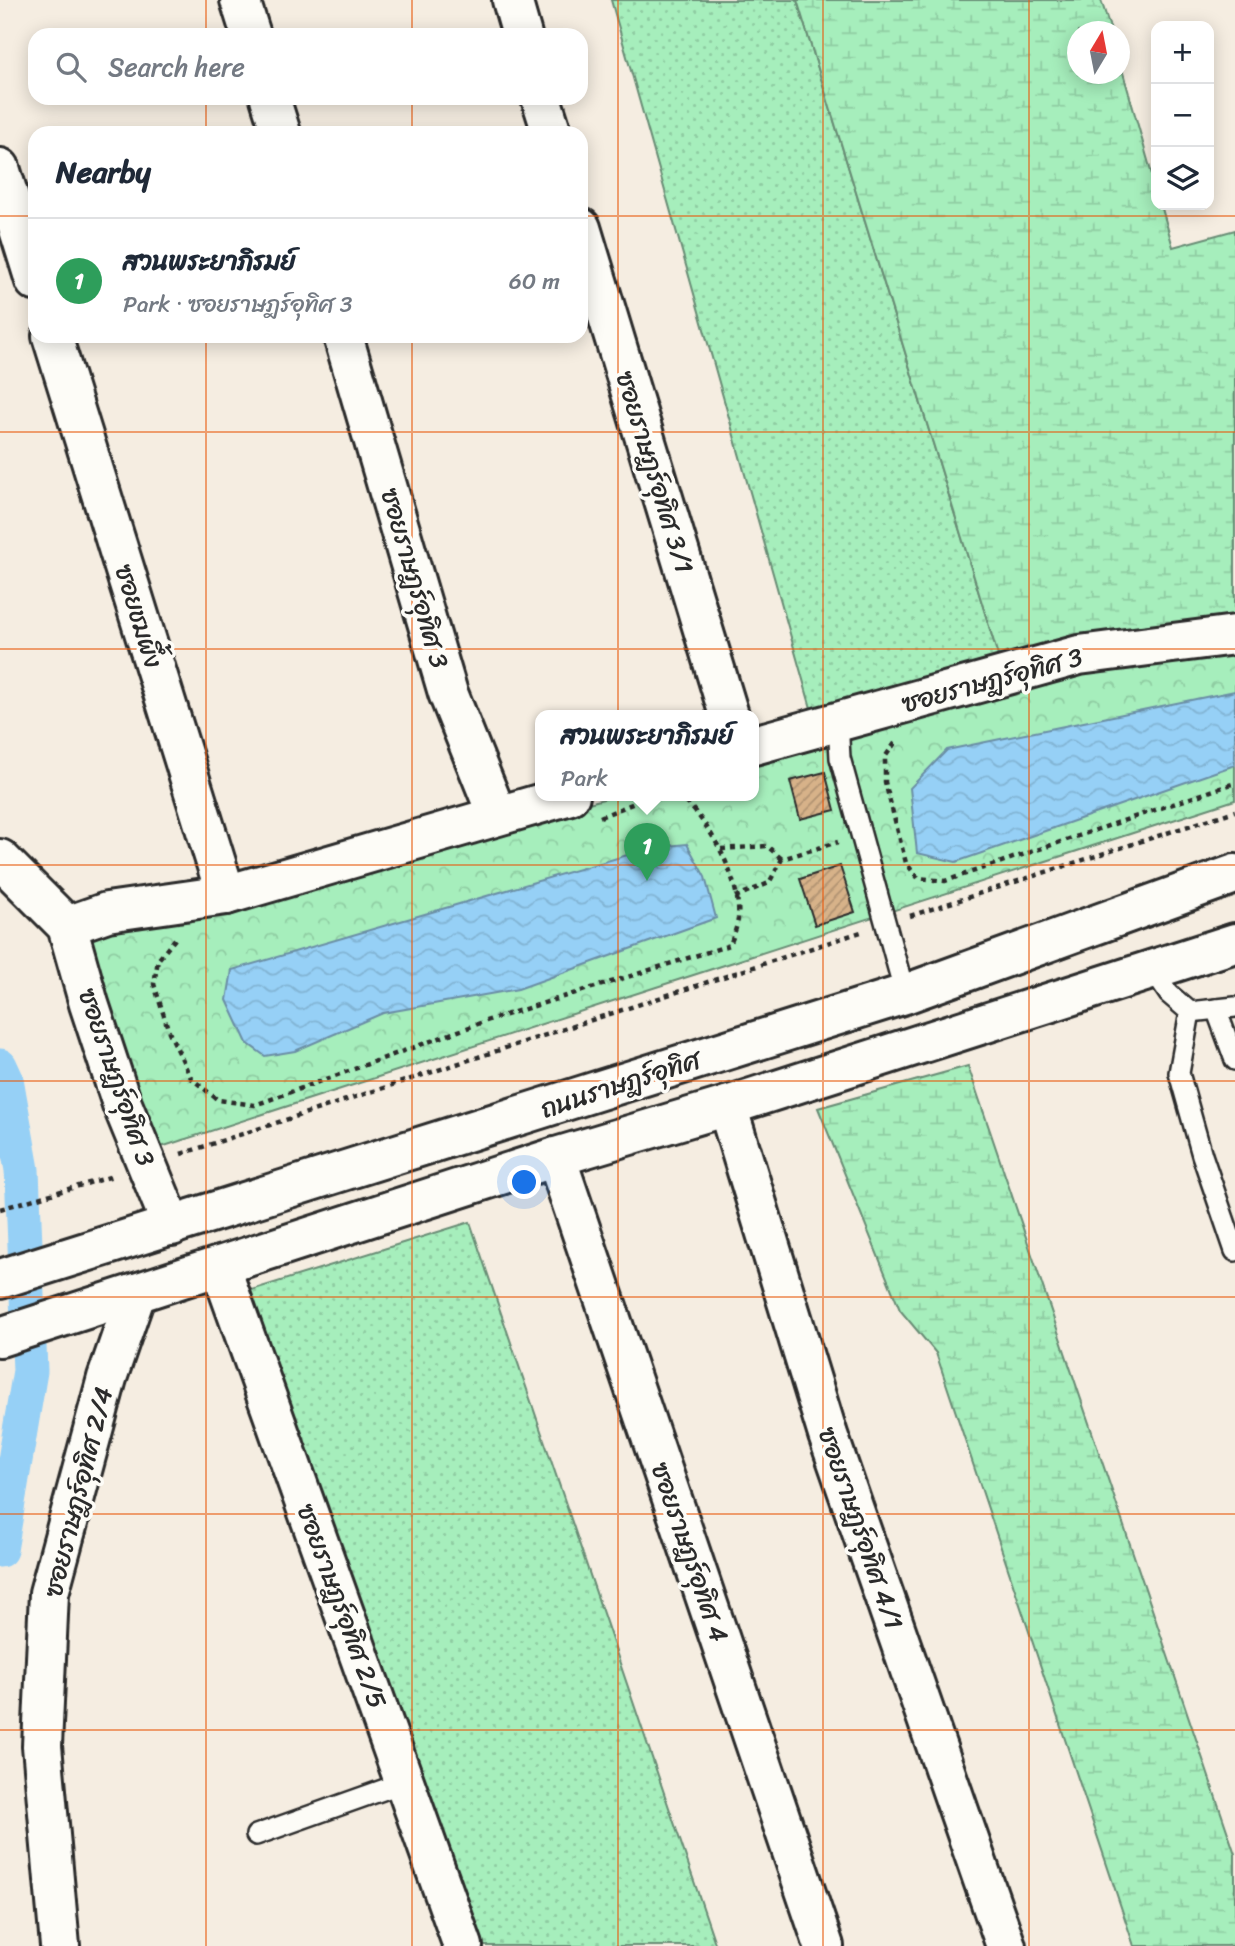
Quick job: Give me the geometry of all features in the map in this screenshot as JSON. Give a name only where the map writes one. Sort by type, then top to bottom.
[{"type":"street","points":[[240,0],[249,28]]},
{"type":"street","points":[[512,0],[520,28]]},
{"type":"street","points":[[272,105],[279,126]]},
{"type":"street","points":[[543,105],[550,126]]},
{"type":"street","points":[[0,168],[28,258]]},
{"type":"street","name":"ซอยราษฎร์อุทิศ 3/1","points":[[588,251],[727,710]]},
{"type":"street","name":"ซอยชมผึ้ง","points":[[54,343],[226,895]]},
{"type":"street","name":"ซอยราษฎร์อุทิศ 3","points":[[345,343],[448,693],[497,815]]},
{"type":"street","name":"ซอยราษฎร์อุทิศ 3","points":[[759,744],[1079,655],[1235,635]]},
{"type":"street","points":[[67,926],[107,912],[226,895],[497,815],[582,807]]},
{"type":"street","name":"ซอยราษฎร์อุทิศ 3","points":[[0,859],[67,926],[118,1092],[172,1226]]},
{"type":"street","name":"ถนนราษฎร์อุทิศ","points":[[0,1279],[905,994],[1235,874]]},
{"type":"street","name":"ถนนราษฎร์อุทิศ","points":[[0,1337],[556,1157],[727,1106],[1235,943]]},
{"type":"street","name":"ซอยราษฎร์อุทิศ 4/1","points":[[727,1106],[828,1435],[1006,1946]]},
{"type":"street","name":"ซอยราษฎร์อุทิศ 4","points":[[556,1157],[824,1946]]},
{"type":"street","name":"ซอยราษฎร์อุทิศ 2/5","points":[[220,1266],[463,1946]]},
{"type":"street","name":"ซอยราษฎร์อุทิศ 2/4","points":[[60,1946],[42,1746],[49,1593],[107,1378],[122,1299]]},
{"type":"lane","points":[[838,721],[840,758],[905,994]]},
{"type":"lane","points":[[1152,969],[1169,994],[1189,1012],[1226,1008],[1235,1060]]},
{"type":"lane","points":[[1189,1012],[1179,1073],[1202,1155],[1235,1251]]},
{"type":"lane","points":[[256,1835],[405,1782]]},
{"type":"path","points":[[897,741],[885,757],[885,782],[906,863],[918,878],[945,881],[1235,783]]},
{"type":"path","points":[[582,807],[618,801]]},
{"type":"path","points":[[178,935],[158,960],[154,985],[174,1043],[191,1078],[218,1100],[255,1105],[486,1021],[730,945],[738,918],[735,897],[721,849],[686,801]]},
{"type":"path","points":[[0,1209],[79,1187],[1235,811]]},
{"type":"path","points":[[735,897],[769,883],[782,859],[896,825]]},
{"type":"path","points":[[721,849],[766,846],[782,859]]},
{"type":"green space","points":[[611,0],[797,0],[1008,688],[820,740]]},
{"type":"green space","points":[[797,0],[1101,0],[1108,21],[1067,21],[1067,84],[1126,84],[1151,171],[1151,210],[1162,210],[1173,247],[1235,230],[1235,650],[1008,688]]},
{"type":"green space","points":[[1235,650],[1235,800],[155,1149],[88,943],[95,929],[402,854],[596,801],[759,801],[759,757],[1066,672]]},
{"type":"green space","points":[[968,1066],[1235,1854],[1235,1946],[1134,1946],[936,1353],[900,1310],[818,1108]]},
{"type":"green space","points":[[470,1222],[716,1946],[465,1946],[242,1293]]},
{"type":"water","points":[[1235,691],[1235,765],[956,862],[917,853],[910,788],[947,750]]},
{"type":"water","points":[[687,844],[705,877],[716,918],[518,989],[383,1013],[295,1051],[265,1056],[247,1043],[227,1000],[232,970],[655,847]]},
{"type":"building","points":[[825,772],[835,810],[800,819],[790,781]]},
{"type":"building","points":[[840,866],[855,912],[815,925],[800,879]]},
{"type":"waterway","points":[[0,1066],[6,1079],[22,1170],[30,1371],[0,1550]]},
{"type":"place","name":"สวนพระยาภิรมย์","points":[[647,881]]}]
